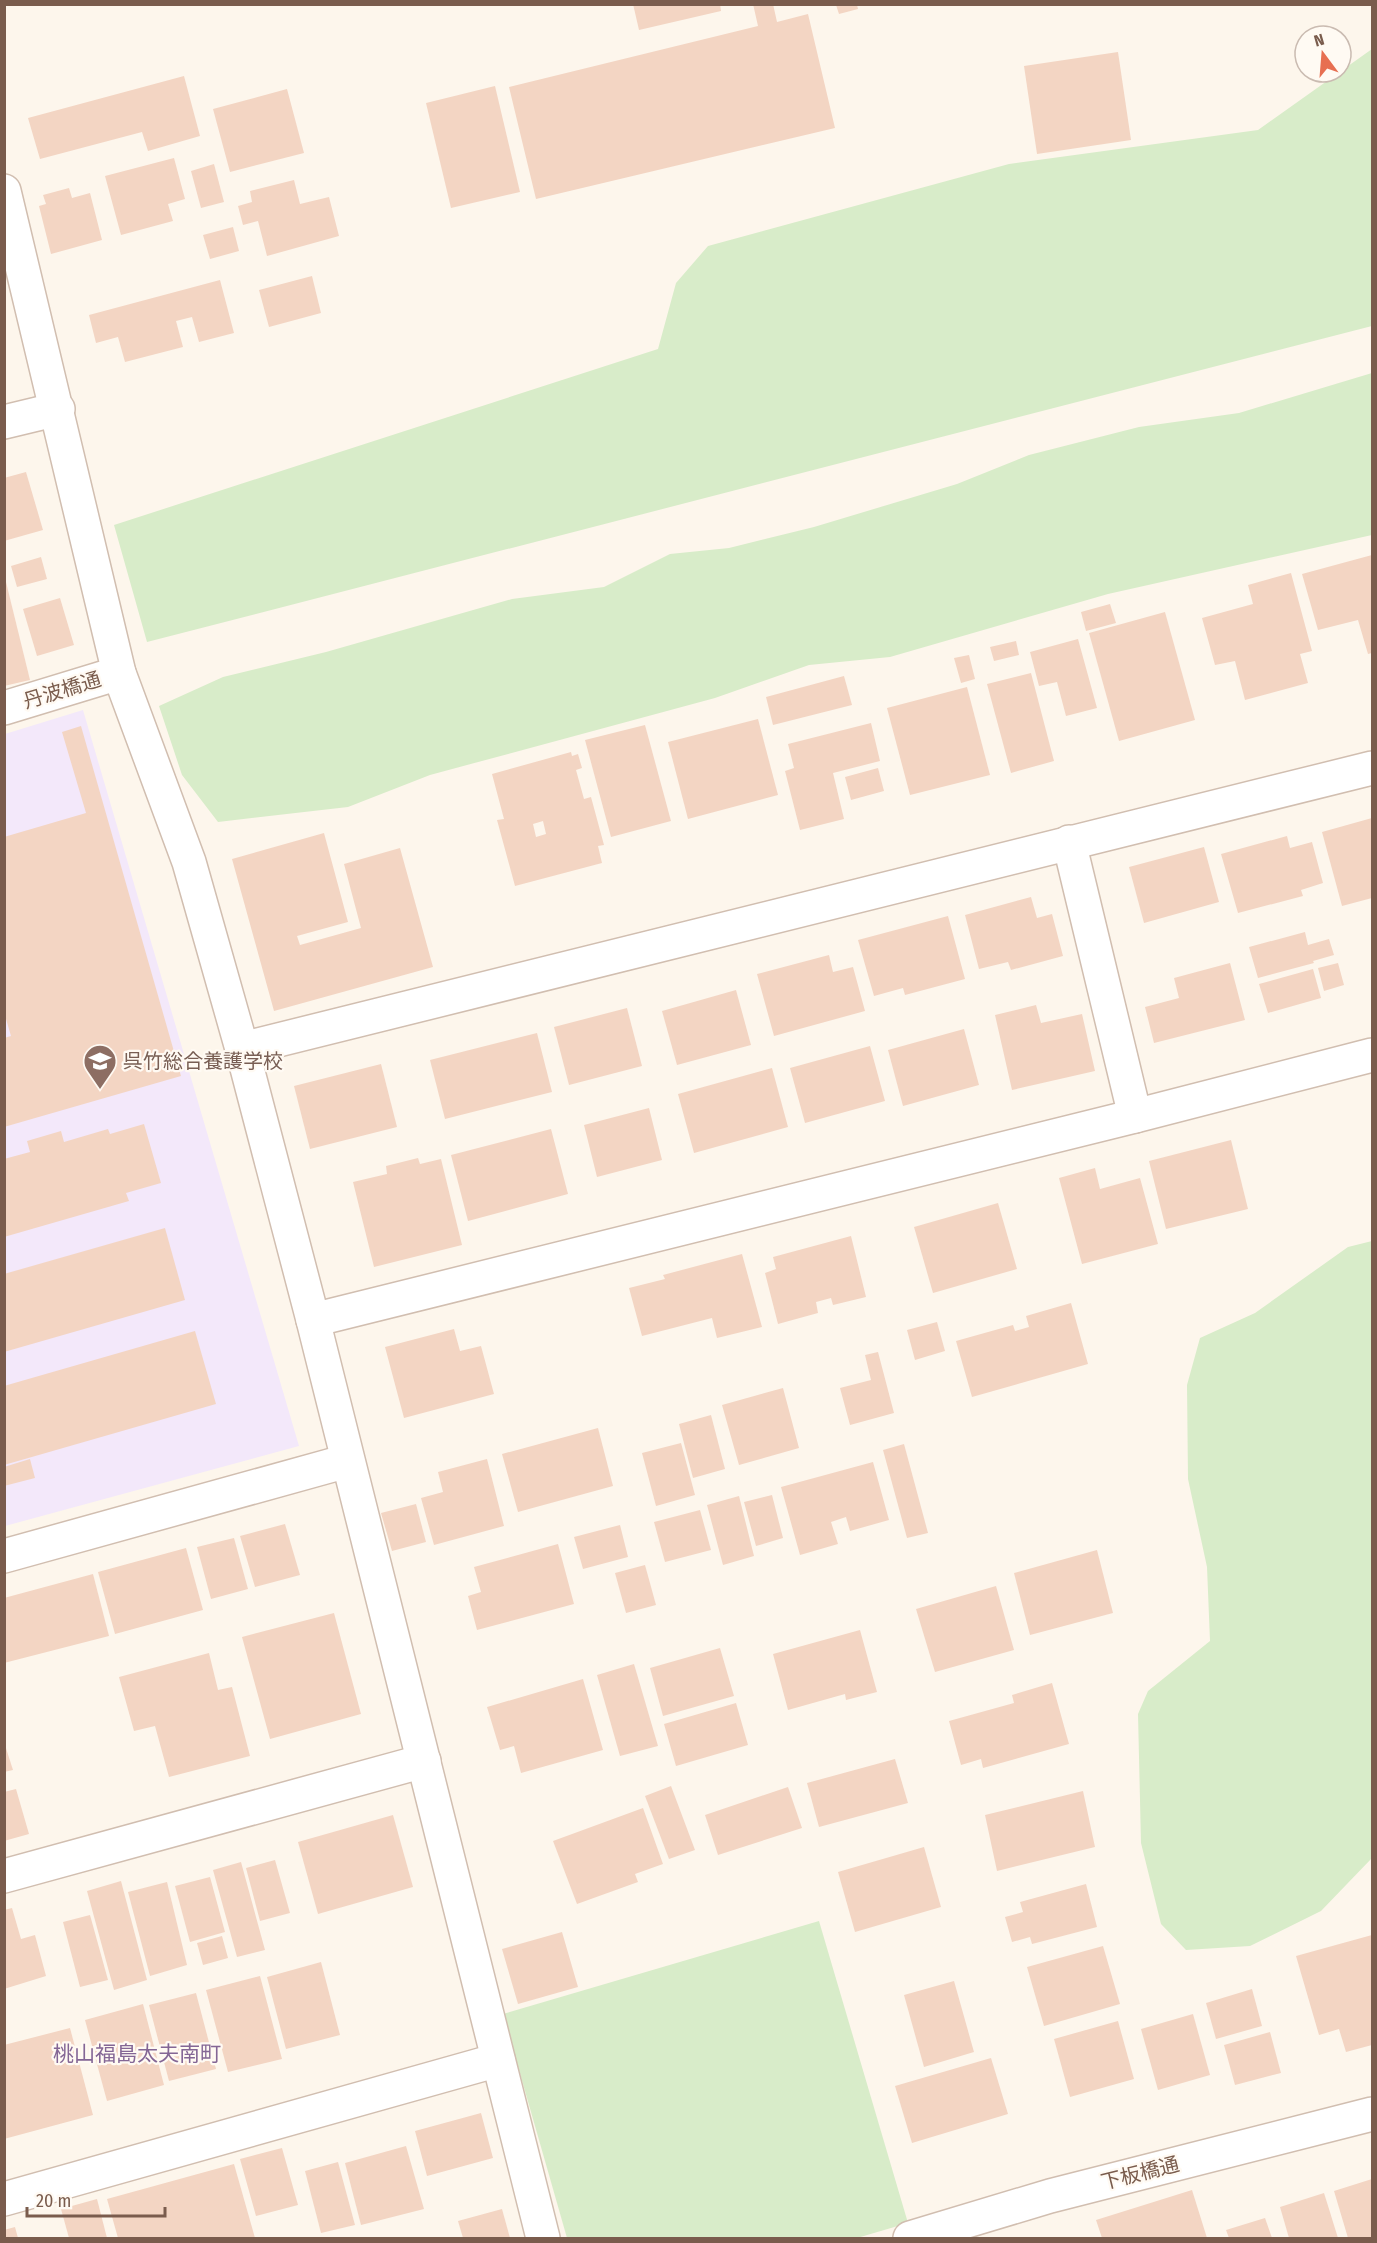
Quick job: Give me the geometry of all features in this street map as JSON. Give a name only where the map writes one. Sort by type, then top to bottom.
[{"type":"street","points":[[4,191],[119,673],[189,862],[242,1049],[313,1320],[543,2238]]},
{"type":"street","points":[[4,422],[58,410]]},
{"type":"street","name":"丹波橋通","points":[[4,708],[119,673]]},
{"type":"street","points":[[242,1049],[1372,768]]},
{"type":"street","points":[[1069,842],[1135,1116]]},
{"type":"street","points":[[313,1320],[1372,1055]]},
{"type":"street","points":[[4,1556],[347,1461]]},
{"type":"street","points":[[4,1876],[423,1761]]},
{"type":"street","points":[[4,2199],[498,2060]]},
{"type":"street","name":"下板橋通","points":[[910,2238],[1050,2196],[1372,2114]]},
{"type":"shaded area","name":"呉竹総合養護学校","points":[[83,710],[299,1446],[5,1526],[5,734]]},
{"type":"green space","points":[[1372,49],[1372,326],[147,642],[114,525],[658,349],[676,283],[708,246],[1009,164],[1258,130],[1323,84],[1353,84],[1353,62]]},
{"type":"green space","points":[[1372,373],[1372,535],[1108,594],[890,657],[809,665],[715,698],[430,775],[348,807],[218,822],[182,775],[159,706],[223,677],[326,652],[512,599],[604,587],[670,554],[729,548],[814,527],[957,484],[1029,455],[1139,427],[1239,413]]},
{"type":"green space","points":[[1372,1241],[1372,1858],[1321,1911],[1250,1946],[1186,1950],[1161,1924],[1141,1843],[1138,1714],[1148,1691],[1210,1641],[1207,1567],[1188,1479],[1187,1385],[1200,1338],[1255,1313],[1348,1247]]},
{"type":"green space","points":[[819,1921],[908,2223],[857,2238],[567,2238],[503,2014]]},
{"type":"building","points":[[633,4],[720,4],[721,11],[639,30]]},
{"type":"building","points":[[753,4],[773,4],[777,22],[808,14],[835,128],[536,199],[509,87],[758,26]]},
{"type":"building","points":[[836,5],[857,5],[858,9],[839,14]]},
{"type":"building","points":[[1118,52],[1131,140],[1037,154],[1024,66]]},
{"type":"building","points":[[184,76],[200,136],[148,151],[142,132],[40,159],[28,118]]},
{"type":"building","points":[[495,86],[520,192],[451,208],[426,103]]},
{"type":"building","points":[[287,89],[304,153],[230,172],[213,109]]},
{"type":"building","points":[[174,158],[185,199],[168,204],[173,221],[121,235],[105,176]]},
{"type":"building","points":[[214,164],[224,202],[201,208],[191,171]]},
{"type":"building","points":[[294,180],[300,204],[329,197],[339,236],[267,256],[258,221],[243,225],[238,206],[252,202],[250,191]]},
{"type":"building","points":[[69,188],[72,198],[90,193],[102,240],[51,254],[39,206],[46,204],[43,195]]},
{"type":"building","points":[[233,227],[239,251],[210,259],[203,235]]},
{"type":"building","points":[[312,276],[321,313],[269,327],[259,290]]},
{"type":"building","points":[[220,280],[234,333],[199,342],[192,317],[176,321],[183,347],[125,362],[118,337],[96,343],[89,315]]},
{"type":"building","points":[[26,472],[43,530],[4,541],[4,478]]},
{"type":"building","points":[[1372,555],[1372,653],[1368,654],[1358,620],[1318,630],[1302,574]]},
{"type":"building","points":[[41,557],[47,579],[17,587],[11,566]]},
{"type":"building","points":[[1291,573],[1312,651],[1300,654],[1308,683],[1245,700],[1235,661],[1215,665],[1202,618],[1253,604],[1248,585]]},
{"type":"building","points":[[6,582],[30,680],[4,686],[4,583]]},
{"type":"building","points":[[60,598],[74,645],[37,656],[23,609]]},
{"type":"building","points":[[1110,604],[1116,623],[1086,631],[1081,612]]},
{"type":"building","points":[[1165,612],[1195,720],[1119,741],[1089,633]]},
{"type":"building","points":[[1078,639],[1097,708],[1066,716],[1057,682],[1039,686],[1030,652]]},
{"type":"building","points":[[1016,641],[1019,655],[994,661],[990,647]]},
{"type":"building","points":[[969,655],[975,679],[961,683],[954,658]]},
{"type":"building","points":[[1031,673],[1054,761],[1011,773],[987,684]]},
{"type":"building","points":[[844,676],[852,705],[773,725],[766,697]]},
{"type":"building","points":[[967,687],[990,775],[910,795],[887,708]]},
{"type":"building","points":[[758,719],[778,795],[688,819],[668,742]]},
{"type":"building","points":[[871,723],[880,761],[833,773],[844,819],[800,830],[785,771],[794,768],[788,744]]},
{"type":"building","points":[[645,725],[671,821],[611,837],[585,740]]},
{"type":"building","points":[[81,726],[181,1076],[4,1127],[4,1038],[11,1036],[4,1012],[4,837],[86,813],[62,732]]},
{"type":"building","points":[[571,752],[572,756],[578,754],[582,768],[576,770],[584,799],[591,797],[604,845],[598,846],[602,863],[515,886],[497,820],[504,819],[492,774]],"holes":[[[543,821],[546,834],[536,837],[533,824]]]},
{"type":"building","points":[[878,768],[884,791],[851,800],[845,777]]},
{"type":"building","points":[[1372,818],[1372,898],[1342,906],[1322,832]]},
{"type":"building","points":[[324,833],[348,922],[297,936],[300,945],[361,928],[344,864],[400,848],[433,967],[274,1011],[232,859]]},
{"type":"building","points":[[1287,836],[1290,848],[1312,842],[1323,883],[1301,890],[1303,896],[1238,913],[1221,854]]},
{"type":"building","points":[[1204,847],[1219,902],[1144,923],[1129,867]]},
{"type":"building","points":[[1031,897],[1037,918],[1052,914],[1063,956],[1011,970],[1008,962],[979,969],[965,915]]},
{"type":"building","points":[[948,916],[965,979],[905,995],[903,988],[874,996],[858,940]]},
{"type":"building","points":[[1305,932],[1308,945],[1329,939],[1334,955],[1313,961],[1314,963],[1258,978],[1249,947]]},
{"type":"building","points":[[829,955],[833,972],[853,967],[865,1011],[774,1036],[757,974]]},
{"type":"building","points":[[1230,963],[1245,1020],[1154,1043],[1145,1007],[1179,998],[1174,978]]},
{"type":"building","points":[[1338,963],[1344,985],[1324,991],[1318,968]]},
{"type":"building","points":[[1313,969],[1321,998],[1268,1013],[1259,984]]},
{"type":"building","points":[[736,990],[751,1045],[677,1065],[662,1011]]},
{"type":"building","points":[[1036,1005],[1041,1023],[1082,1014],[1095,1071],[1012,1090],[995,1015]]},
{"type":"building","points":[[627,1008],[642,1066],[569,1085],[554,1027]]},
{"type":"building","points":[[964,1029],[979,1085],[903,1106],[888,1050]]},
{"type":"building","points":[[537,1033],[552,1092],[445,1119],[430,1060]]},
{"type":"building","points":[[870,1046],[885,1101],[805,1123],[790,1068]]},
{"type":"building","points":[[381,1064],[397,1127],[310,1149],[294,1086]]},
{"type":"building","points":[[772,1068],[788,1127],[694,1153],[678,1094]]},
{"type":"building","points":[[649,1108],[662,1160],[597,1177],[584,1125]]},
{"type":"building","points":[[144,1124],[161,1183],[126,1193],[129,1201],[4,1237],[4,1159],[30,1152],[27,1141],[61,1131],[64,1142],[108,1129],[110,1134]]},
{"type":"building","points":[[551,1129],[568,1194],[468,1221],[451,1155]]},
{"type":"building","points":[[1231,1140],[1248,1209],[1166,1229],[1149,1161]]},
{"type":"building","points":[[418,1158],[420,1164],[441,1159],[462,1245],[374,1267],[353,1182],[387,1174],[386,1166]]},
{"type":"building","points":[[1095,1168],[1100,1189],[1140,1178],[1158,1244],[1082,1264],[1059,1178]]},
{"type":"building","points":[[998,1203],[1017,1269],[933,1293],[914,1227]]},
{"type":"building","points":[[165,1228],[185,1300],[4,1352],[4,1274]]},
{"type":"building","points":[[851,1236],[866,1297],[833,1305],[831,1298],[816,1302],[818,1313],[778,1324],[765,1273],[776,1269],[773,1257]]},
{"type":"building","points":[[742,1254],[762,1327],[717,1338],[712,1318],[642,1336],[629,1288],[665,1279],[663,1275]]},
{"type":"building","points":[[1071,1303],[1088,1364],[972,1397],[956,1341],[1013,1325],[1015,1331],[1029,1327],[1026,1316]]},
{"type":"building","points":[[937,1322],[945,1351],[915,1360],[907,1330]]},
{"type":"building","points":[[454,1329],[460,1351],[481,1346],[494,1394],[404,1418],[385,1347]]},
{"type":"building","points":[[195,1331],[216,1404],[4,1465],[4,1386]]},
{"type":"building","points":[[878,1352],[894,1413],[850,1425],[840,1388],[871,1380],[865,1355]]},
{"type":"building","points":[[783,1388],[799,1448],[739,1465],[722,1405]]},
{"type":"building","points":[[711,1415],[725,1469],[693,1478],[679,1424]]},
{"type":"building","points":[[598,1428],[613,1486],[518,1512],[502,1454]]},
{"type":"building","points":[[681,1443],[695,1495],[656,1506],[642,1453]]},
{"type":"building","points":[[904,1444],[928,1533],[907,1538],[883,1450]]},
{"type":"building","points":[[30,1459],[35,1478],[4,1486],[4,1467]]},
{"type":"building","points":[[487,1459],[504,1526],[434,1545],[421,1498],[443,1492],[438,1472]]},
{"type":"building","points":[[873,1462],[889,1520],[850,1531],[846,1517],[831,1522],[838,1544],[800,1555],[781,1487]]},
{"type":"building","points":[[772,1495],[783,1538],[756,1546],[744,1502]]},
{"type":"building","points":[[739,1496],[754,1556],[723,1565],[707,1505]]},
{"type":"building","points":[[416,1504],[426,1542],[392,1551],[381,1513]]},
{"type":"building","points":[[700,1510],[711,1550],[665,1562],[654,1522]]},
{"type":"building","points":[[285,1524],[300,1575],[255,1587],[240,1536]]},
{"type":"building","points":[[620,1525],[628,1557],[583,1569],[574,1537]]},
{"type":"building","points":[[234,1538],[248,1589],[211,1599],[197,1547]]},
{"type":"building","points":[[558,1544],[574,1604],[477,1630],[468,1596],[481,1592],[474,1567]]},
{"type":"building","points":[[186,1548],[203,1610],[115,1634],[98,1572]]},
{"type":"building","points":[[1097,1550],[1113,1613],[1030,1635],[1014,1573]]},
{"type":"building","points":[[645,1565],[656,1605],[626,1613],[615,1573]]},
{"type":"building","points":[[93,1574],[109,1636],[4,1663],[4,1598]]},
{"type":"building","points":[[996,1586],[1014,1650],[935,1672],[916,1609]]},
{"type":"building","points":[[334,1613],[361,1714],[270,1739],[242,1637]]},
{"type":"building","points":[[860,1630],[877,1692],[846,1700],[845,1694],[788,1710],[773,1654]]},
{"type":"building","points":[[720,1648],[734,1696],[663,1716],[650,1668]]},
{"type":"building","points":[[209,1653],[218,1690],[232,1687],[250,1756],[169,1777],[155,1726],[134,1731],[119,1677]]},
{"type":"building","points":[[634,1664],[658,1746],[620,1756],[597,1675]]},
{"type":"building","points":[[583,1679],[603,1750],[521,1773],[514,1746],[500,1750],[487,1707]]},
{"type":"building","points":[[1052,1683],[1069,1744],[983,1768],[981,1759],[961,1765],[949,1721],[1014,1703],[1012,1695]]},
{"type":"building","points":[[736,1703],[748,1745],[676,1766],[664,1724]]},
{"type":"building","points":[[4,1742],[13,1770],[4,1772]]},
{"type":"building","points":[[895,1759],[908,1803],[819,1827],[807,1783]]},
{"type":"building","points":[[671,1786],[695,1850],[669,1859],[645,1796]]},
{"type":"building","points":[[788,1787],[802,1828],[718,1855],[705,1815]]},
{"type":"building","points":[[16,1789],[29,1834],[4,1841],[4,1792]]},
{"type":"building","points":[[1083,1791],[1095,1847],[997,1871],[985,1815]]},
{"type":"building","points":[[643,1808],[663,1864],[635,1874],[638,1882],[577,1904],[553,1841]]},
{"type":"building","points":[[393,1815],[413,1887],[318,1914],[298,1842]]},
{"type":"building","points":[[924,1847],[941,1907],[855,1932],[838,1872]]},
{"type":"building","points":[[275,1860],[290,1913],[260,1921],[246,1868]]},
{"type":"building","points":[[241,1862],[265,1950],[237,1957],[213,1870]]},
{"type":"building","points":[[210,1877],[225,1932],[190,1942],[175,1886]]},
{"type":"building","points":[[121,1881],[147,1980],[114,1990],[87,1891]]},
{"type":"building","points":[[167,1882],[187,1965],[150,1976],[128,1892]]},
{"type":"building","points":[[1086,1884],[1097,1927],[1032,1944],[1030,1937],[1012,1942],[1005,1917],[1023,1912],[1020,1902]]},
{"type":"building","points":[[12,1908],[21,1939],[35,1935],[46,1976],[4,1989],[4,1910]]},
{"type":"building","points":[[90,1915],[108,1980],[80,1987],[63,1922]]},
{"type":"building","points":[[562,1932],[578,1987],[518,2004],[502,1949]]},
{"type":"building","points":[[1372,1935],[1372,2045],[1346,2052],[1339,2029],[1319,2035],[1296,1956]]},
{"type":"building","points":[[222,1936],[228,1958],[203,1965],[197,1943]]},
{"type":"building","points":[[1103,1946],[1120,2004],[1044,2026],[1027,1967]]},
{"type":"building","points":[[321,1962],[340,2035],[286,2049],[267,1977]]},
{"type":"building","points":[[260,1976],[282,2059],[228,2072],[206,1990]]},
{"type":"building","points":[[954,1981],[974,2052],[924,2067],[904,1995]]},
{"type":"building","points":[[1252,1989],[1262,2026],[1216,2039],[1206,2003]]},
{"type":"building","points":[[196,1993],[216,2069],[169,2081],[149,2005]]},
{"type":"building","points":[[143,2004],[164,2085],[107,2101],[85,2020]]},
{"type":"building","points":[[1193,2014],[1210,2075],[1158,2090],[1141,2029]]},
{"type":"building","points":[[1118,2021],[1134,2079],[1070,2097],[1054,2039]]},
{"type":"building","points":[[70,2028],[93,2115],[4,2139],[4,2045]]},
{"type":"building","points":[[1270,2032],[1281,2073],[1235,2085],[1224,2045]]},
{"type":"building","points":[[991,2058],[1008,2114],[912,2143],[895,2086]]},
{"type":"building","points":[[481,2113],[493,2158],[427,2176],[415,2131]]},
{"type":"building","points":[[406,2146],[424,2209],[361,2225],[345,2163]]},
{"type":"building","points":[[282,2148],[298,2205],[256,2216],[240,2159]]},
{"type":"building","points":[[338,2162],[355,2225],[321,2233],[305,2171]]},
{"type":"building","points":[[234,2164],[255,2238],[118,2238],[107,2199]]},
{"type":"building","points":[[1372,2179],[1372,2238],[1348,2238],[1334,2191]]},
{"type":"building","points":[[1192,2190],[1207,2238],[1102,2238],[1096,2220]]},
{"type":"building","points":[[1324,2193],[1338,2238],[1289,2238],[1280,2207]]},
{"type":"building","points":[[97,2199],[107,2238],[69,2238],[61,2209]]},
{"type":"building","points":[[502,2209],[510,2238],[463,2238],[458,2221]]},
{"type":"building","points":[[1265,2218],[1272,2238],[1229,2238],[1226,2230]]},
{"type":"building","points":[[15,2227],[18,2238],[4,2238],[4,2230]]},
{"type":"place","name":"呉竹総合養護学校","points":[[100,1090]]},
{"type":"district","name":"桃山福島太夫南町","points":[[137,2054]]}]
